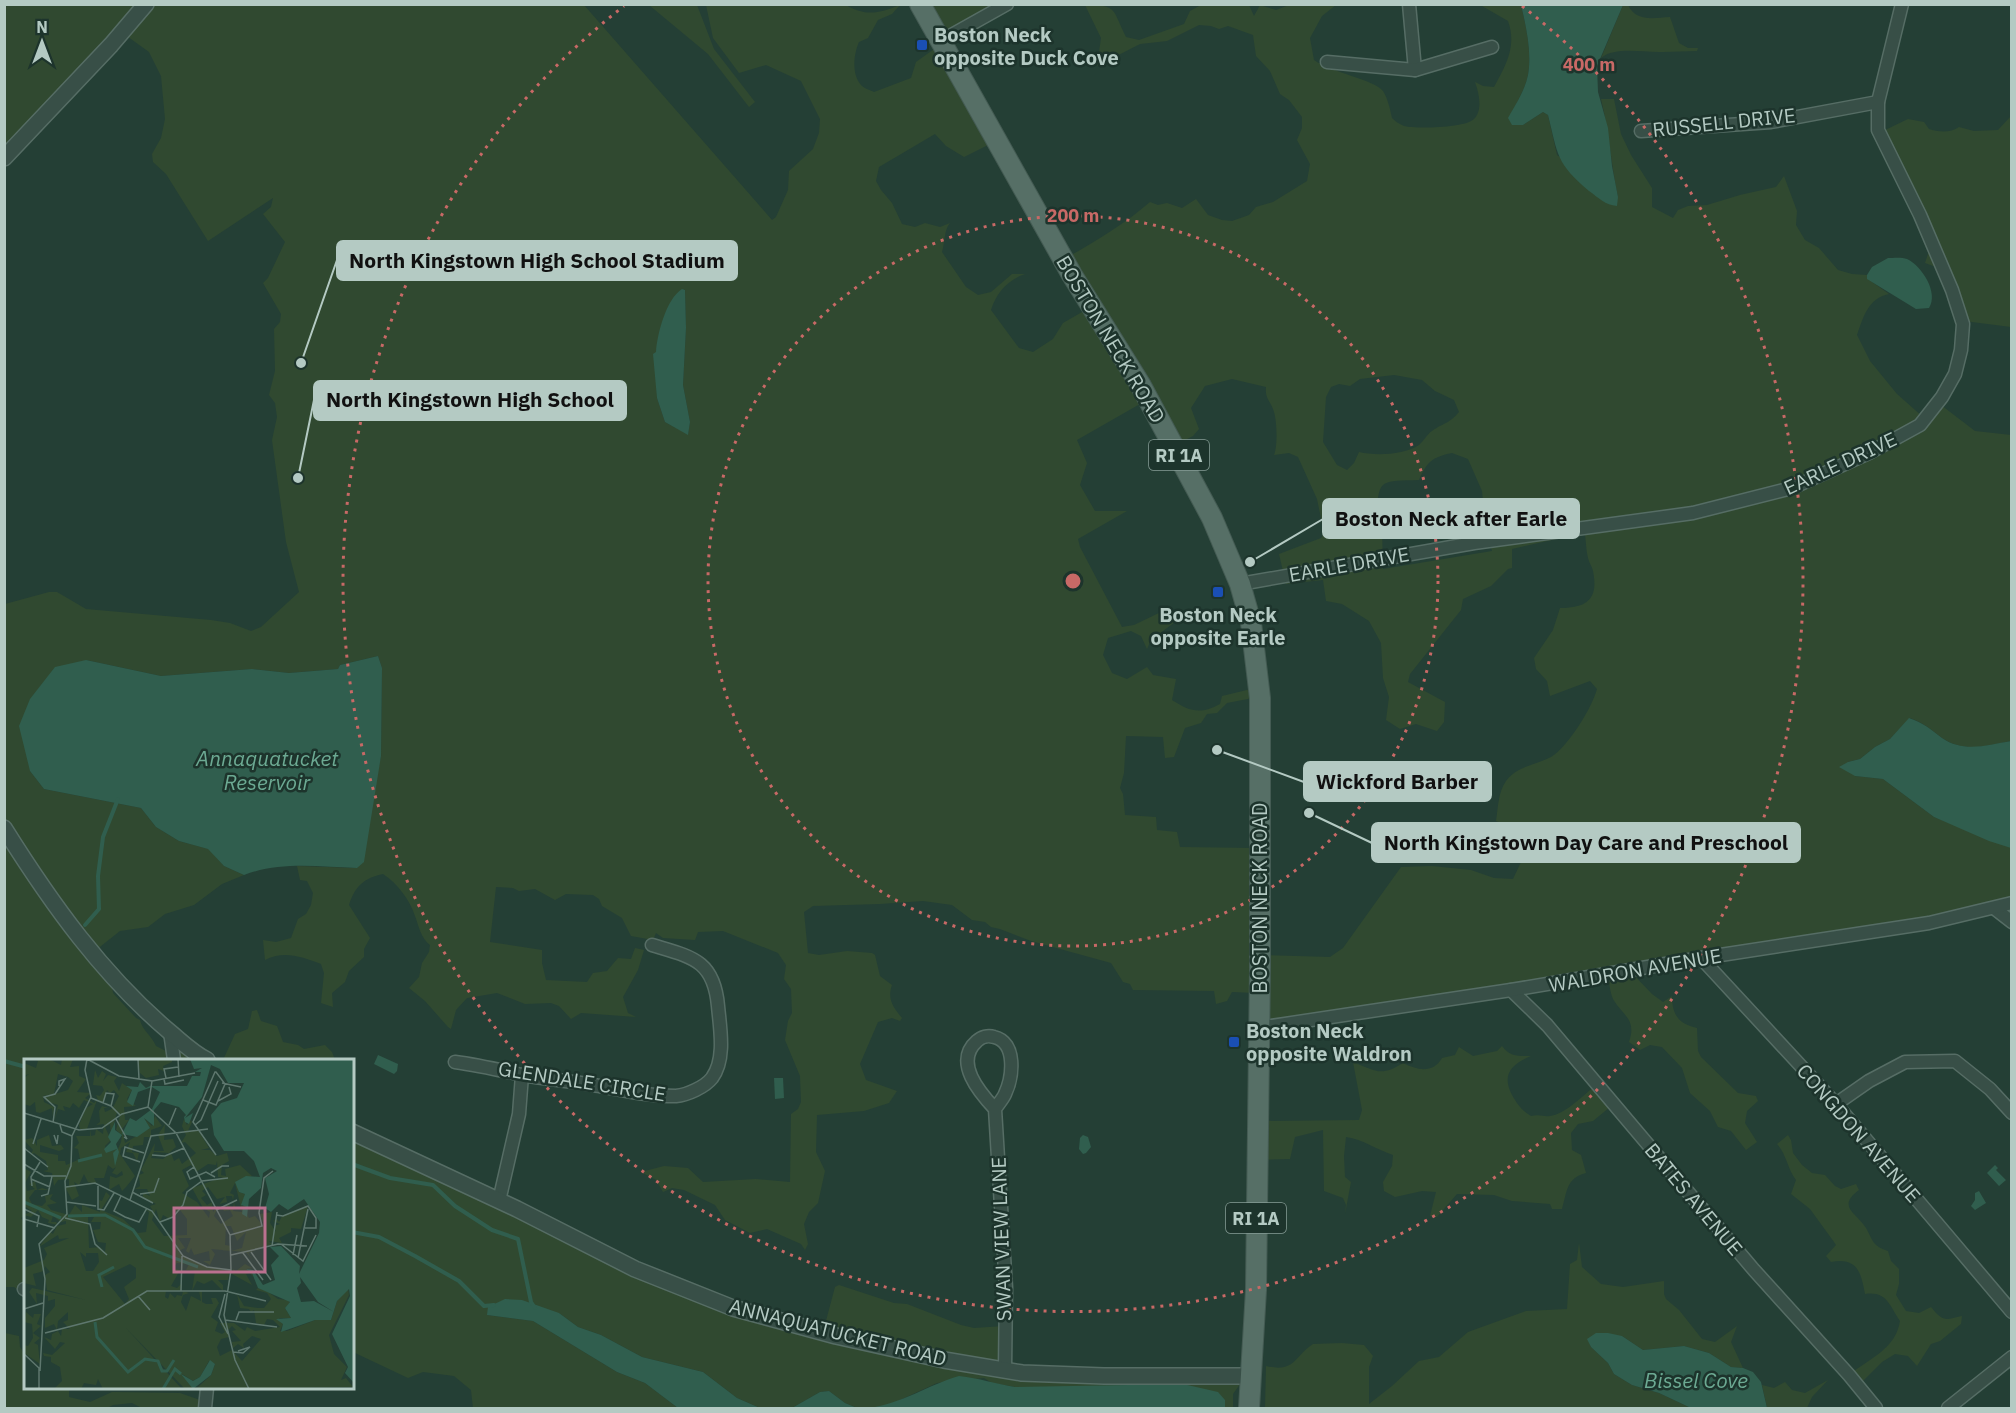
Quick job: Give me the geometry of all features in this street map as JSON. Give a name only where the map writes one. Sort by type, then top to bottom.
[{"type":"main road","name":"BOSTON NECK ROAD","points":[[920,4],[1072,275],[1140,384],[1212,518],[1240,584],[1251,623],[1260,698],[1260,968],[1256,1290],[1249,1408]]},
{"type":"street","points":[[4,158],[111,45],[146,4]]},
{"type":"street","points":[[941,41],[1008,4]]},
{"type":"street","points":[[1409,4],[1415,70]]},
{"type":"street","name":"EARLE DRIVE","points":[[1240,584],[1474,543],[1693,513],[1792,488],[1869,453],[1920,424],[1942,397],[1955,374],[1961,350],[1963,324],[1952,290],[1925,226],[1878,130],[1878,102],[1902,4]]},
{"type":"street","points":[[1327,62],[1415,70],[1491,47]]},
{"type":"street","name":"RUSSELL DRIVE","points":[[1641,131],[1771,122],[1878,102]]},
{"type":"street","points":[[4,828],[65,919],[110,974],[170,1032],[205,1059]]},
{"type":"street","name":"WALDRON AVENUE","points":[[1258,1028],[1929,923],[2012,903]]},
{"type":"street","points":[[1994,908],[2012,922]]},
{"type":"street","name":"GLENDALE CIRCLE","points":[[455,1062],[640,1093],[678,1096],[697,1089],[712,1078],[719,1061],[721,1039],[717,991],[713,978],[706,967],[681,954],[652,945]]},
{"type":"street","name":"CONGDON AVENUE","points":[[1701,958],[1836,1104],[2012,1312]]},
{"type":"street","name":"BATES AVENUE","points":[[1511,990],[1547,1025],[1738,1251],[1876,1408]]},
{"type":"street","points":[[170,1032],[174,1059]]},
{"type":"street","name":"SWAN VIEW LANE","points":[[995,1109],[979,1093],[969,1073],[968,1061],[974,1043],[981,1037],[992,1036],[1002,1040],[1011,1056],[1006,1092],[995,1109],[1006,1288],[1005,1369]]},
{"type":"street","points":[[1836,1104],[1869,1081],[1905,1062],[1955,1061],[1990,1089],[2012,1113]]},
{"type":"street","points":[[499,1201],[519,1114],[522,1075]]},
{"type":"street","name":"ANNAQUATUCKET ROAD","points":[[354,1133],[499,1201],[635,1269],[733,1308],[836,1336],[944,1360],[1022,1373],[1104,1376],[1252,1376]]},
{"type":"street","points":[[1948,1408],[2012,1357]]},
{"type":"street","points":[[205,1408],[207,1389]]},
{"type":"shaded area","points":[[5,5],[584,5],[772,220],[776,217],[788,190],[789,171],[813,149],[819,133],[820,119],[801,81],[766,65],[739,73],[713,38],[706,5],[846,5],[860,11],[873,12],[900,5],[892,14],[878,20],[868,38],[859,42],[854,64],[861,85],[874,92],[911,78],[916,62],[941,44],[994,142],[964,157],[946,146],[935,134],[879,167],[876,181],[892,203],[902,224],[915,227],[925,223],[940,227],[950,223],[942,252],[966,287],[978,295],[991,292],[1012,274],[1025,274],[1004,288],[996,298],[991,310],[1019,348],[1033,352],[1053,339],[1063,323],[1089,308],[1064,259],[1109,233],[1150,202],[1158,205],[1167,203],[1182,208],[1196,199],[1208,215],[1222,220],[1232,221],[1249,215],[1256,207],[1273,202],[1307,181],[1310,164],[1297,140],[1302,128],[1302,117],[1289,100],[1280,94],[1270,71],[1256,56],[1253,35],[1228,26],[1219,29],[1199,25],[1167,41],[1140,44],[1097,66],[1101,38],[1085,5],[1103,6],[1113,10],[1126,37],[1139,40],[1184,24],[1190,11],[1201,5],[1249,5],[1254,16],[1260,5],[1276,10],[1289,5],[1336,5],[1322,16],[1310,38],[1314,60],[1378,87],[1386,97],[1392,118],[1404,126],[1429,127],[1451,126],[1474,119],[1479,111],[1479,96],[1475,82],[1483,86],[1494,87],[1506,63],[1511,47],[1508,21],[1482,6],[1475,5],[1521,5],[1528,39],[1529,66],[1525,86],[1509,118],[1523,125],[1543,112],[1548,115],[1557,155],[1618,197],[1601,99],[1614,99],[1621,134],[1652,188],[1652,207],[1673,218],[1678,210],[1688,206],[1707,205],[1776,187],[1784,176],[1797,211],[1796,225],[1805,240],[1819,248],[1838,270],[1867,275],[1868,279],[1889,294],[1871,304],[1857,335],[1870,361],[1897,394],[1923,417],[1937,402],[1975,431],[2011,435],[2011,741],[1976,747],[1959,746],[1950,743],[1923,724],[1910,718],[1890,739],[1860,759],[1848,762],[1855,776],[1883,779],[1934,817],[2011,847],[2011,903],[1629,970],[1663,1002],[1672,996],[1673,1008],[1678,1018],[1685,1024],[1697,1028],[1698,1051],[1701,1057],[1738,1093],[1756,1096],[1758,1101],[1747,1111],[1745,1123],[1757,1142],[1746,1150],[1731,1131],[1718,1127],[1710,1111],[1690,1093],[1682,1068],[1662,1047],[1650,1045],[1640,1050],[1629,1042],[1630,1023],[1613,999],[1608,974],[1266,1025],[1256,993],[1232,992],[1227,1001],[1216,1004],[1214,991],[1133,990],[1130,984],[1123,982],[1111,963],[1031,941],[991,927],[985,922],[972,920],[952,905],[923,901],[813,906],[804,912],[808,953],[819,955],[847,951],[875,955],[880,976],[892,985],[890,995],[892,1003],[902,1018],[900,1021],[892,1018],[878,1022],[860,1064],[866,1080],[897,1091],[889,1103],[864,1111],[817,1115],[816,1152],[825,1171],[818,1203],[809,1212],[804,1224],[808,1244],[805,1250],[801,1244],[767,1229],[750,1233],[725,1220],[715,1205],[684,1190],[672,1188],[663,1192],[656,1180],[641,1172],[664,1166],[688,1168],[703,1182],[756,1179],[790,1182],[791,1114],[798,1109],[801,1102],[800,1076],[785,1040],[788,1021],[792,1013],[791,989],[784,979],[786,965],[778,953],[723,931],[698,932],[695,940],[663,938],[656,933],[653,940],[631,936],[622,918],[602,906],[599,899],[593,895],[566,894],[555,900],[535,889],[519,891],[513,888],[496,887],[490,942],[542,950],[546,980],[587,982],[593,973],[607,971],[618,958],[631,959],[635,948],[644,950],[638,970],[623,997],[628,1013],[636,1017],[581,1013],[571,1019],[559,1006],[551,1003],[525,1004],[497,993],[467,998],[456,1010],[451,1029],[425,1001],[409,988],[419,977],[430,945],[422,936],[406,898],[398,887],[383,874],[361,884],[349,905],[370,938],[364,949],[364,957],[349,971],[345,982],[332,993],[333,1007],[321,1003],[324,973],[321,964],[286,955],[265,960],[263,940],[276,942],[291,938],[298,919],[306,914],[311,905],[313,893],[307,881],[300,880],[297,866],[357,868],[381,756],[382,668],[378,656],[340,665],[338,669],[289,673],[252,669],[161,676],[86,660],[30,771],[44,789],[141,808],[156,827],[179,841],[209,849],[224,866],[244,875],[222,884],[194,905],[165,914],[148,927],[120,931],[96,950],[110,975],[113,993],[140,1020],[156,1046],[170,1053],[171,1038],[206,1059],[24,1059],[24,1216],[21,1218],[24,1223],[24,1294],[14,1287],[5,1287],[5,604],[57,592],[86,609],[211,620],[230,623],[251,631],[261,627],[299,592],[286,542],[272,440],[277,417],[275,403],[269,395],[275,371],[274,329],[280,322],[281,314],[263,283],[268,278],[285,242],[263,214],[271,207],[273,198],[208,241],[166,174],[153,162],[152,154],[161,138],[165,119],[161,76],[149,52],[124,34],[5,156]],"holes":[[[685,289],[686,328],[683,385],[690,422],[688,434],[665,422],[657,398],[656,352]],[[1394,375],[1422,380],[1435,391],[1454,400],[1459,412],[1430,432],[1421,443],[1413,448],[1389,454],[1359,452],[1354,463],[1347,470],[1337,465],[1323,442],[1326,397],[1331,387],[1339,384],[1350,386],[1360,379]],[[1232,379],[1266,387],[1275,419],[1274,455],[1289,453],[1298,457],[1317,499],[1324,533],[1321,538],[1279,554],[1286,584],[1323,580],[1326,601],[1342,604],[1369,621],[1381,643],[1383,678],[1389,697],[1386,720],[1400,729],[1416,724],[1437,731],[1444,722],[1445,702],[1408,682],[1410,674],[1461,610],[1463,599],[1491,586],[1508,569],[1512,568],[1512,549],[1583,533],[1587,555],[1593,569],[1592,595],[1583,604],[1560,608],[1553,630],[1534,658],[1536,669],[1547,681],[1550,696],[1590,681],[1597,689],[1584,716],[1564,745],[1551,757],[1516,772],[1503,785],[1496,821],[1520,832],[1522,840],[1518,850],[1522,860],[1513,879],[1494,878],[1471,870],[1432,866],[1401,867],[1343,948],[1330,957],[1261,955],[1254,848],[1180,847],[1177,832],[1157,830],[1156,817],[1125,815],[1123,794],[1120,788],[1124,773],[1126,736],[1163,737],[1165,758],[1174,757],[1185,728],[1201,723],[1207,714],[1217,713],[1227,703],[1253,698],[1251,689],[1222,696],[1220,704],[1206,710],[1195,710],[1172,700],[1176,679],[1153,675],[1147,667],[1127,679],[1112,673],[1103,655],[1108,638],[1131,631],[1141,636],[1147,649],[1151,640],[1183,616],[1183,610],[1163,611],[1134,625],[1122,627],[1078,539],[1127,511],[1095,511],[1080,485],[1087,463],[1077,440],[1147,400],[1175,445],[1193,436],[1199,429],[1191,408],[1205,386]],[[1452,453],[1468,459],[1482,491],[1486,530],[1492,551],[1383,569],[1382,526],[1377,521],[1380,490],[1388,482],[1419,480],[1431,461]]]},
{"type":"shaded area","points":[[649,5],[697,5],[714,49],[755,102],[749,107],[708,54]]},
{"type":"shaded area","points":[[921,5],[1005,5],[944,38]]},
{"type":"shaded area","points":[[1623,5],[1628,5],[1640,17],[1670,17],[1679,43],[1688,48],[1698,48],[1697,51],[1622,51],[1607,54],[1601,58]]},
{"type":"shaded area","points":[[2011,116],[2011,327],[1964,321],[1936,267],[1925,263],[1932,242],[1883,131],[1908,119],[1924,122],[1929,129],[1936,131],[1948,131],[1959,127],[1974,131],[1998,130]]},
{"type":"shaded area","points":[[257,1010],[261,1021],[277,1026],[283,1042],[298,1045],[304,1049],[325,1045],[332,1052],[335,1059],[223,1059],[235,1034],[248,1029],[252,1011]]},
{"type":"shaded area","points":[[1502,1046],[1511,1054],[1531,1056],[1514,1066],[1508,1076],[1508,1081],[1516,1102],[1531,1116],[1556,1115],[1574,1104],[1596,1085],[1610,1107],[1593,1121],[1578,1124],[1571,1133],[1572,1150],[1581,1155],[1586,1173],[1579,1175],[1571,1182],[1562,1209],[1552,1209],[1550,1204],[1512,1201],[1494,1195],[1457,1194],[1437,1217],[1430,1216],[1436,1192],[1422,1191],[1395,1197],[1384,1191],[1383,1182],[1392,1166],[1393,1155],[1346,1137],[1345,1177],[1351,1182],[1345,1214],[1346,1205],[1343,1198],[1324,1191],[1323,1130],[1295,1137],[1290,1159],[1257,1160],[1258,1121],[1359,1120],[1362,1110],[1353,1062],[1378,1071],[1389,1070],[1403,1063],[1424,1069],[1434,1067],[1442,1058],[1455,1055],[1459,1047],[1473,1056],[1497,1051]]},
{"type":"shaded area","points":[[354,1132],[634,1268],[823,1332],[835,1287],[839,1285],[894,1303],[907,1304],[961,1325],[974,1328],[1004,1326],[1005,1368],[1243,1380],[1233,1394],[1233,1408],[1225,1408],[1225,1400],[1015,1387],[992,1383],[984,1378],[937,1383],[887,1406],[857,1408],[845,1403],[829,1391],[820,1392],[792,1408],[760,1408],[737,1398],[703,1372],[642,1357],[601,1335],[578,1327],[559,1313],[487,1315],[533,1321],[617,1372],[645,1383],[678,1408],[473,1408],[471,1390],[454,1376],[423,1372],[408,1378],[354,1352]]},
{"type":"shaded area","points":[[1788,1135],[1793,1153],[1812,1173],[1825,1175],[1841,1189],[1856,1184],[1859,1190],[1849,1201],[1850,1210],[1866,1228],[1874,1242],[1888,1251],[1891,1261],[1899,1269],[1896,1295],[1906,1311],[1919,1313],[1931,1307],[1945,1319],[1962,1316],[1961,1324],[1940,1341],[1931,1344],[1917,1366],[1908,1356],[1895,1354],[1882,1362],[1859,1385],[1850,1374],[1888,1345],[1898,1330],[1900,1321],[1887,1300],[1878,1295],[1865,1294],[1862,1279],[1852,1264],[1840,1261],[1831,1262],[1826,1256],[1836,1245],[1810,1209],[1791,1194],[1796,1180],[1777,1144]]},
{"type":"shaded area","points":[[1579,1243],[1582,1267],[1601,1284],[1623,1287],[1664,1281],[1666,1299],[1679,1310],[1702,1339],[1715,1342],[1737,1326],[1731,1342],[1743,1368],[1731,1367],[1709,1353],[1684,1346],[1643,1350],[1622,1336],[1588,1339],[1591,1347],[1608,1363],[1614,1374],[1632,1385],[1659,1393],[1691,1408],[1265,1408],[1266,1366],[1276,1368],[1289,1365],[1313,1344],[1364,1345],[1373,1356],[1369,1367],[1369,1404],[1419,1361],[1439,1357],[1468,1332],[1526,1311],[1567,1309],[1570,1264],[1577,1260]]},
{"type":"shaded area","points":[[5,1333],[19,1336],[20,1347],[24,1353],[24,1389],[69,1389],[69,1397],[90,1402],[112,1392],[180,1393],[203,1401],[203,1408],[142,1408],[132,1403],[107,1408],[5,1408]]},
{"type":"shaded area","points":[[1828,1380],[1812,1397],[1807,1408],[1767,1408],[1762,1385],[1774,1388],[1785,1382],[1792,1390],[1805,1393]]},
{"type":"water","points":[[1521,5],[1623,5],[1597,66],[1598,92],[1608,128],[1618,197],[1617,206],[1606,203],[1570,173],[1560,157],[1548,115],[1543,112],[1523,125],[1512,125],[1508,118],[1520,97],[1528,75],[1528,39]]},
{"type":"water","points":[[1888,258],[1907,259],[1913,262],[1923,274],[1932,295],[1929,308],[1916,309],[1867,279],[1872,267]]},
{"type":"water","points":[[682,289],[685,290],[683,385],[690,422],[688,435],[665,422],[657,398],[653,354],[656,352],[660,327],[667,309]]},
{"type":"water","name":"Annaquatucket Reservoir","points":[[378,656],[382,668],[381,756],[364,862],[357,868],[286,866],[244,875],[224,866],[208,849],[179,841],[156,827],[141,808],[44,789],[30,771],[19,726],[30,699],[55,667],[86,660],[161,676],[252,669],[289,673],[338,669],[340,665]]},
{"type":"water","points":[[1909,718],[1923,724],[1950,743],[1967,747],[2011,741],[2011,848],[1934,817],[1883,779],[1855,776],[1839,767],[1860,759],[1890,739]]},
{"type":"water","points":[[378,1055],[398,1064],[394,1074],[374,1064]]},
{"type":"water","points":[[774,1078],[783,1078],[784,1098],[775,1099]]},
{"type":"water","points":[[1083,1135],[1088,1137],[1091,1147],[1083,1154],[1079,1149],[1080,1138]]},
{"type":"water","points":[[1995,1165],[1998,1168],[1996,1170],[2006,1180],[1999,1186],[1987,1173]]},
{"type":"water","points":[[1979,1191],[1986,1203],[1975,1210],[1971,1206],[1975,1200],[1975,1193]]},
{"type":"water","points":[[505,1299],[522,1300],[559,1313],[578,1327],[601,1335],[642,1357],[703,1372],[737,1398],[760,1408],[678,1408],[645,1383],[617,1372],[533,1321],[487,1315],[488,1307]]},
{"type":"water","name":"Bissel Cove","points":[[1596,1333],[1622,1336],[1643,1350],[1684,1346],[1709,1353],[1731,1367],[1753,1372],[1761,1382],[1767,1408],[1691,1408],[1659,1393],[1632,1385],[1614,1374],[1608,1363],[1591,1347],[1587,1339]]},
{"type":"water","points":[[959,1376],[1015,1387],[1183,1384],[1218,1392],[1225,1400],[1225,1408],[869,1408],[892,1403]]},
{"type":"water","points":[[829,1391],[845,1403],[857,1408],[792,1408],[820,1392]]},
{"type":"waterway","points":[[85,925],[99,909],[98,876],[103,837],[118,799]]},
{"type":"waterway","points":[[4,1061],[24,1066]]},
{"type":"waterway","points":[[354,1165],[390,1178],[433,1185],[455,1206],[492,1230],[518,1239],[531,1302],[535,1308]]},
{"type":"waterway","points":[[354,1232],[379,1237],[459,1281],[484,1306],[494,1305]]},
{"type":"place","name":"Boston Neck opposite Duck Cove","points":[[922,45]]},
{"type":"place","name":"North Kingstown High School Stadium","points":[[301,363]]},
{"type":"place","name":"North Kingstown High School","points":[[298,478]]},
{"type":"place","name":"Boston Neck after Earle","points":[[1250,562]]},
{"type":"place","name":"Boston Neck opposite Earle","points":[[1218,592]]},
{"type":"place","name":"Wickford Barber","points":[[1217,750]]},
{"type":"place","name":"North Kingstown Day Care and Preschool","points":[[1309,813]]},
{"type":"place","name":"Boston Neck opposite Waldron","points":[[1234,1042]]}]
